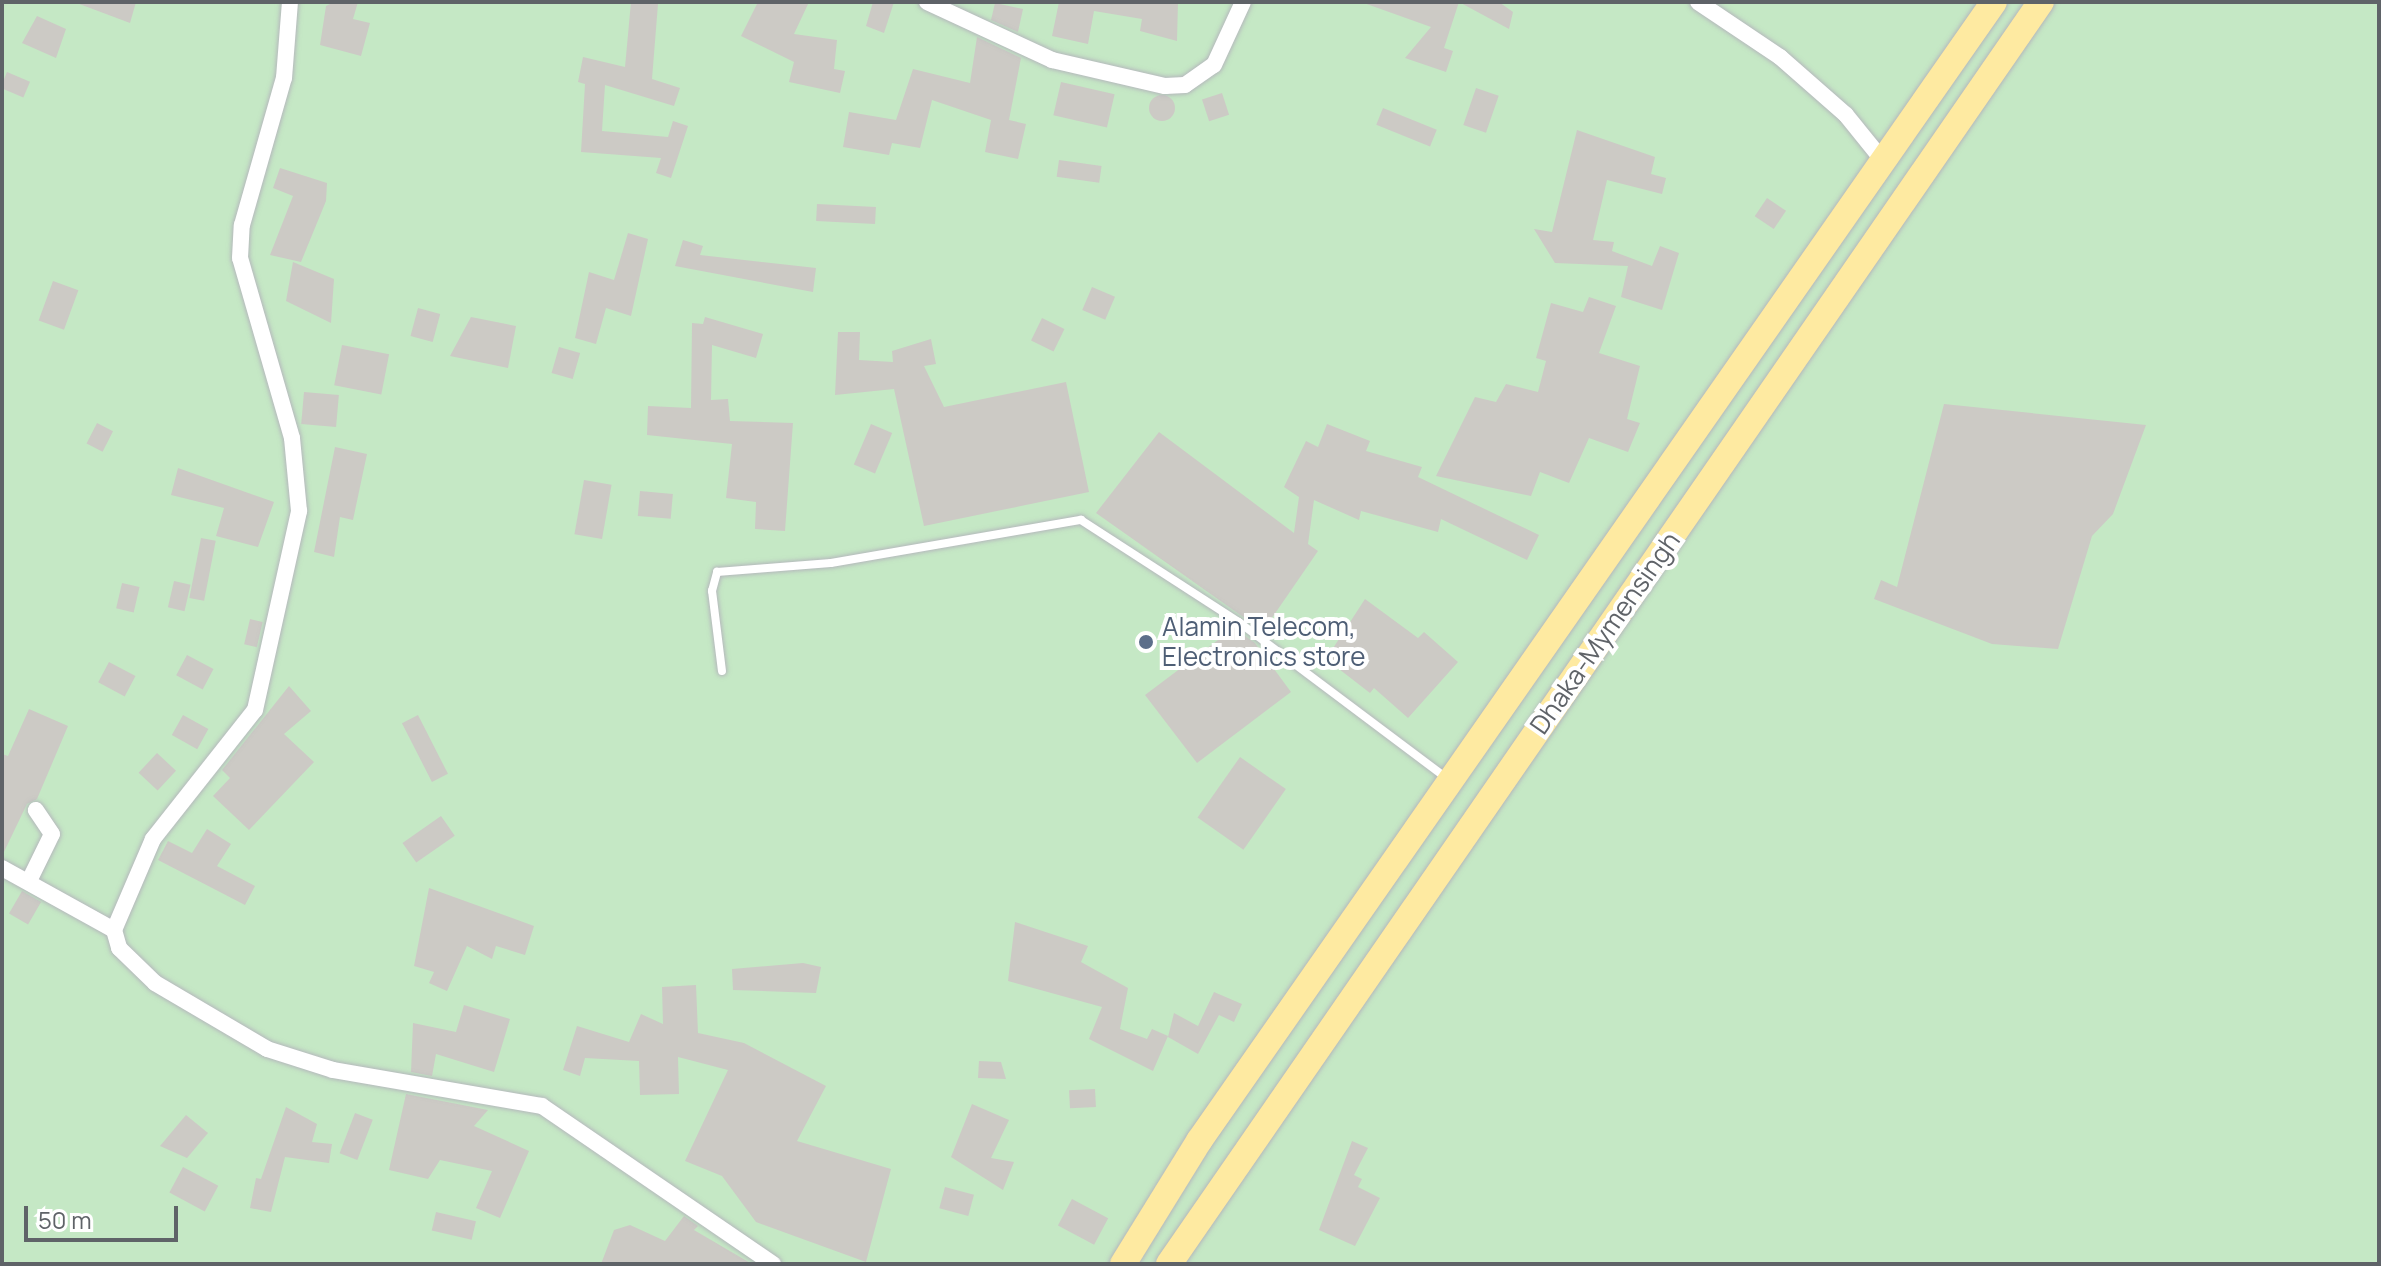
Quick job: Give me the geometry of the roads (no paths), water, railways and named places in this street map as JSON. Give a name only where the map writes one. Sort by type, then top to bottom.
[{"type":"highway","name":"Dhaka-Mymensingh","points":[[1123,1264],[1199,1141],[1994,2]]},
{"type":"highway","name":"Dhaka-Mymensingh","points":[[1169,1264],[2041,2]]},
{"type":"street","points":[[290,2],[284,78],[242,225],[240,258],[284,405],[300,485],[286,582],[255,710],[153,839],[114,930],[119,948],[155,983],[267,1049],[333,1070],[542,1106],[773,1264]]},
{"type":"street","points":[[927,2],[1052,60],[1165,86],[1185,85],[1214,65],[1243,2]]},
{"type":"street","points":[[1698,2],[1780,57],[1846,115],[1884,162]]},
{"type":"street","points":[[29,881],[52,834],[48,820],[36,810]]},
{"type":"street","points":[[2,868],[114,930]]},
{"type":"lane","points":[[722,671],[712,591],[717,572],[831,563],[1081,520],[1240,623],[1452,782]]},
{"type":"place","name":"Alamin Telecom, Electronics store","points":[[1146,642]]}]
